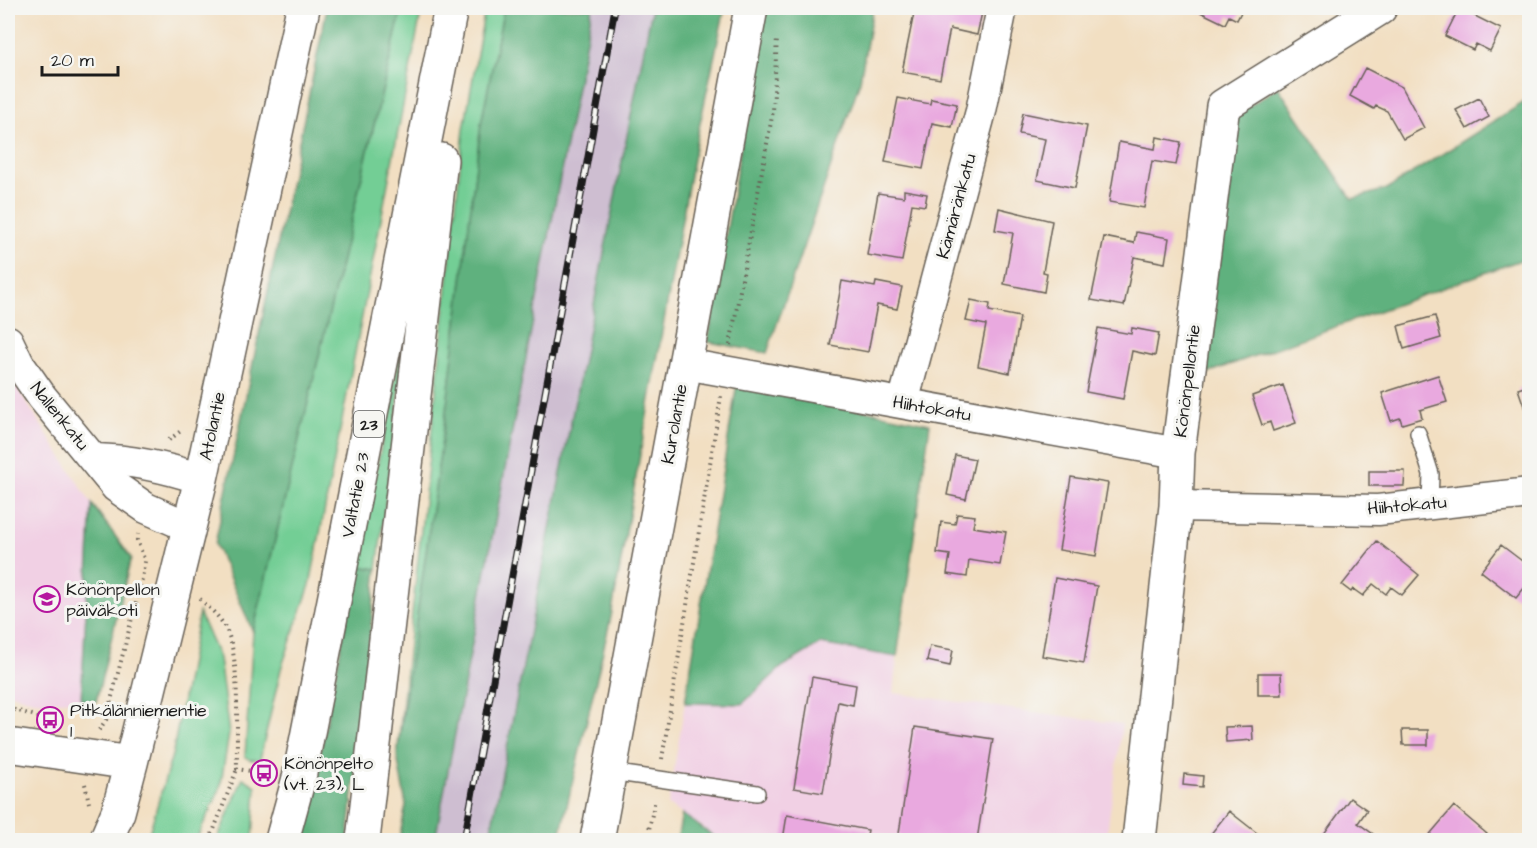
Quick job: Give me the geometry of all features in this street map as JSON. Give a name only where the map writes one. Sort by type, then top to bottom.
[{"type":"main road","name":"Atolantie","points":[[106,840],[131,763],[201,478],[303,8]]},
{"type":"main road","name":"Valtatie 23","points":[[282,840],[299,778],[451,8]]},
{"type":"main road","points":[[363,840],[459,8]]},
{"type":"main road","name":"Kurolantie","points":[[597,840],[751,8]]},
{"type":"main road","name":"Könönpellontie","points":[[1139,840],[1176,506],[1178,453],[1222,106],[1380,8]]},
{"type":"main road","points":[[8,745],[90,748],[131,763]]},
{"type":"street","name":"Kämäränkatu","points":[[903,403],[981,111],[1002,8]]},
{"type":"street","name":"Nallenkatu","points":[[8,341],[19,364],[42,396],[96,459],[116,487],[146,508],[189,527]]},
{"type":"street","name":"Hiihtokatu","points":[[685,364],[1178,453]]},
{"type":"street","name":"Nallenkatu","points":[[96,459],[129,460],[158,465],[201,478]]},
{"type":"street","name":"Hiihtokatu","points":[[1176,506],[1378,510],[1530,493]]},
{"type":"lane","points":[[1418,433],[1431,474],[1430,504]]},
{"type":"lane","points":[[610,772],[659,777],[757,793]]},
{"type":"path","points":[[90,748],[106,720],[142,579],[145,561],[136,540]]},
{"type":"path","points":[[142,579],[191,591],[217,614],[227,632],[233,655],[237,769],[210,840]]},
{"type":"path","points":[[8,708],[50,720]]},
{"type":"path","points":[[237,769],[264,773]]},
{"type":"path","points":[[647,840],[659,777]]},
{"type":"shaded area","points":[[592,8],[652,8],[489,840],[435,840]]},
{"type":"shaded area","name":"Könönpellon päiväkoti","points":[[8,374],[92,504],[81,700],[41,702],[8,693]]},
{"type":"shaded area","points":[[820,644],[897,657],[893,693],[1122,724],[1106,840],[719,840],[668,805],[685,703],[742,703],[782,667]]},
{"type":"green space","points":[[327,8],[402,8],[253,632],[215,544]]},
{"type":"green space","points":[[402,8],[422,8],[310,585],[281,669],[260,759],[251,760],[245,756],[253,632]]},
{"type":"green space","points":[[485,8],[504,8],[481,124],[447,405],[397,756],[464,129]]},
{"type":"green space","points":[[504,8],[592,8],[435,840],[399,840],[406,805],[397,756],[447,405],[481,124]]},
{"type":"green space","points":[[652,8],[725,8],[696,142],[611,617],[559,840],[489,840]]},
{"type":"green space","points":[[764,8],[873,8],[860,81],[767,353],[708,342]]},
{"type":"green space","points":[[1278,87],[1352,199],[1387,189],[1529,99],[1529,257],[1199,376],[1235,116]]},
{"type":"green space","points":[[411,299],[377,569],[357,566]]},
{"type":"green space","points":[[737,383],[930,424],[897,657],[820,644],[782,667],[742,704],[685,703]]},
{"type":"green space","points":[[92,504],[131,558],[96,702],[81,700]]},
{"type":"green space","points":[[357,566],[377,569],[348,840],[303,840]]},
{"type":"green space","points":[[199,613],[219,658],[229,734],[220,789],[196,840],[147,840],[173,752]]},
{"type":"green space","points":[[243,778],[256,786],[253,840],[217,840]]},
{"type":"green space","points":[[682,814],[719,840],[677,840]]},
{"type":"building","points":[[915,8],[949,10],[949,8],[983,8],[977,35],[950,29],[940,79],[902,72]]},
{"type":"building","points":[[1192,8],[1243,8],[1237,20],[1229,16],[1225,24]]},
{"type":"building","points":[[1459,8],[1501,29],[1490,51],[1476,44],[1473,50],[1445,36]]},
{"type":"building","points":[[1365,68],[1402,87],[1424,128],[1403,139],[1387,111],[1376,106],[1374,109],[1350,96]]},
{"type":"building","points":[[898,98],[930,104],[931,99],[957,104],[952,127],[932,123],[923,169],[885,162]]},
{"type":"building","points":[[1479,98],[1489,117],[1467,129],[1456,110]]},
{"type":"building","points":[[1023,113],[1087,126],[1075,188],[1037,180],[1045,139],[1019,134]]},
{"type":"building","points":[[1157,137],[1181,142],[1176,165],[1152,161],[1144,208],[1109,202],[1119,142],[1155,149]]},
{"type":"building","points":[[904,190],[927,194],[925,206],[912,204],[902,261],[867,255],[878,193],[904,197]]},
{"type":"building","points":[[999,208],[1052,221],[1043,272],[1047,273],[1044,292],[1004,284],[1013,233],[995,230]]},
{"type":"building","points":[[1136,232],[1169,238],[1165,263],[1134,257],[1124,306],[1091,300],[1104,237],[1134,243]]},
{"type":"building","points":[[842,281],[875,287],[876,282],[902,287],[897,309],[877,305],[868,352],[830,345]]},
{"type":"building","points":[[971,300],[990,304],[989,311],[1020,317],[1010,373],[978,366],[986,325],[966,321]]},
{"type":"building","points":[[1435,316],[1441,338],[1404,349],[1398,326]]},
{"type":"building","points":[[1098,328],[1131,334],[1132,328],[1159,333],[1155,356],[1132,351],[1123,399],[1086,392]]},
{"type":"building","points":[[1438,375],[1447,402],[1420,410],[1422,418],[1402,424],[1400,418],[1391,421],[1382,393]]},
{"type":"building","points":[[1283,385],[1296,423],[1273,431],[1270,422],[1262,425],[1252,396]]},
{"type":"building","points":[[1530,385],[1530,414],[1527,415],[1518,389]]},
{"type":"building","points":[[955,455],[975,459],[966,499],[947,495]]},
{"type":"building","points":[[1369,471],[1405,471],[1404,486],[1369,486]]},
{"type":"building","points":[[1071,477],[1108,483],[1096,556],[1059,550]]},
{"type":"building","points":[[957,514],[975,516],[973,527],[1006,532],[1000,565],[969,560],[967,577],[947,574],[950,555],[937,553],[941,522],[955,524]]},
{"type":"building","points":[[1377,541],[1419,575],[1402,595],[1391,587],[1386,594],[1373,584],[1363,596],[1353,589],[1351,592],[1342,585]]},
{"type":"building","points":[[1501,545],[1530,567],[1530,581],[1516,598],[1481,571]]},
{"type":"building","points":[[1055,578],[1097,586],[1084,663],[1042,656]]},
{"type":"building","points":[[930,646],[953,650],[950,666],[927,661]]},
{"type":"building","points":[[1258,673],[1281,673],[1282,695],[1258,695]]},
{"type":"building","points":[[812,677],[856,685],[853,705],[838,702],[823,793],[794,788]]},
{"type":"building","points":[[1252,726],[1253,740],[1226,742],[1225,727]]},
{"type":"building","points":[[915,727],[993,739],[977,840],[898,840]]},
{"type":"building","points":[[1402,730],[1428,730],[1428,745],[1403,745]]},
{"type":"building","points":[[1184,774],[1203,776],[1202,787],[1183,785]]},
{"type":"building","points":[[1350,798],[1367,810],[1358,823],[1373,834],[1368,840],[1330,840],[1323,835]]},
{"type":"building","points":[[1454,806],[1487,834],[1481,840],[1425,840]]},
{"type":"building","points":[[1229,811],[1257,833],[1251,840],[1206,840]]},
{"type":"building","points":[[787,815],[868,830],[866,840],[783,840]]},
{"type":"railway","points":[[464,840],[615,8]]},
{"type":"place","name":"Könönpellon päiväkoti","points":[[47,599]]},
{"type":"place","name":"Pitkälänniementie 1","points":[[50,720]]},
{"type":"place","name":"Könönpelto (vt. 23), L","points":[[264,773]]}]
